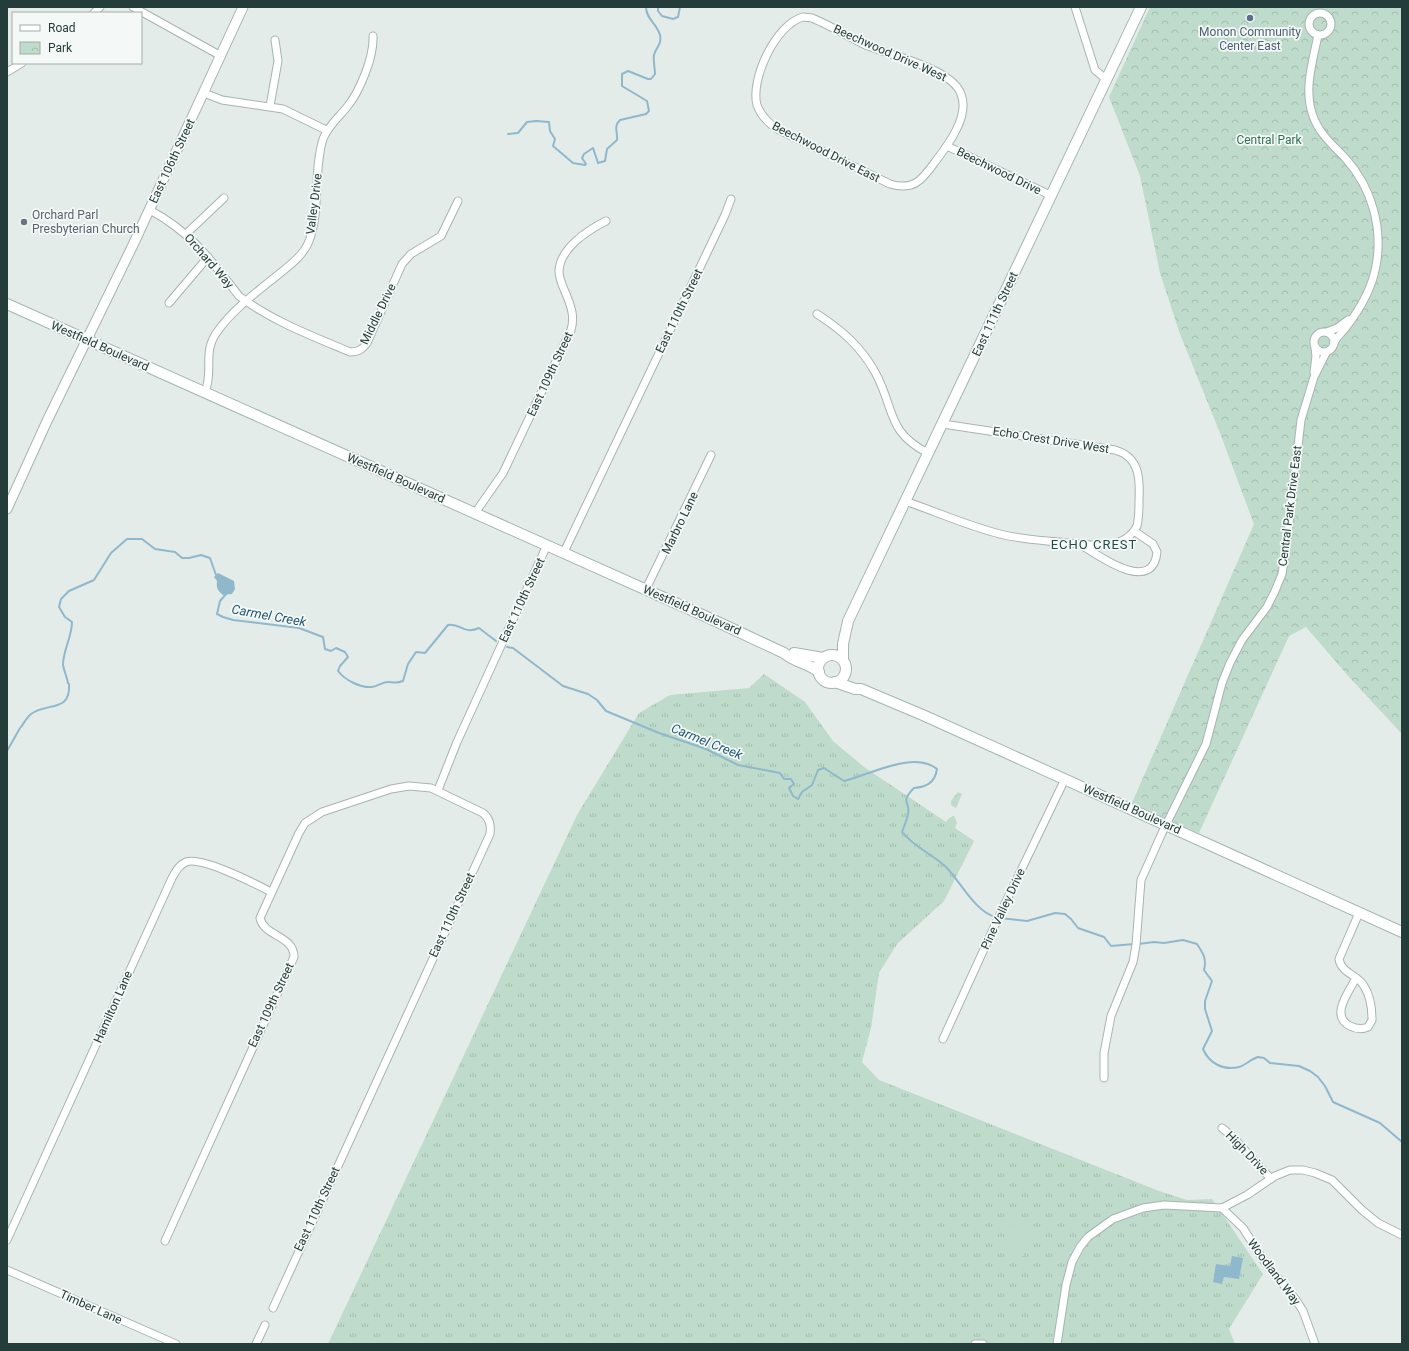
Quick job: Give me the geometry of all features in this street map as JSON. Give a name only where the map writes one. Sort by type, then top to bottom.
[{"type":"main road","name":"East 111th Street","points":[[844,664],[844,644],[848,621],[1141,7]]},
{"type":"main road","name":"Westfield Boulevard","points":[[7,304],[646,589],[784,653],[790,658],[807,664],[818,672]]},
{"type":"main road","name":"East 111th Street","points":[[826,656],[837,643],[843,625],[848,621]]},
{"type":"main road","name":"Westfield Boulevard","points":[[784,653],[826,656]]},
{"type":"main road","points":[[835,655],[844,664],[843,676],[835,682],[825,680],[818,672],[819,663],[826,656],[835,655]]},
{"type":"main road","name":"Westfield Boulevard","points":[[844,664],[852,679],[861,689]]},
{"type":"main road","name":"Westfield Boulevard","points":[[835,682],[855,689],[861,689],[925,716],[1402,932]]},
{"type":"street","points":[[133,7],[221,56]]},
{"type":"street","name":"East 106th Street","points":[[7,509],[47,421],[150,210],[243,7]]},
{"type":"street","points":[[1075,7],[1095,70],[1101,77],[1107,80]]},
{"type":"street","name":"Beechwood Drive West","points":[[772,47],[778,36],[791,22],[803,17],[812,18],[864,44],[925,67],[947,78],[958,87],[964,107],[960,120],[947,146]]},
{"type":"street","name":"Central Park Drive East","points":[[1314,377],[1326,352],[1332,349],[1334,343],[1366,296],[1372,282],[1376,266],[1378,244],[1376,221],[1367,190],[1362,180],[1351,165],[1322,134],[1312,114],[1309,84],[1318,35]]},
{"type":"street","name":"Valley Drive","points":[[205,392],[209,379],[207,362],[210,344],[229,316],[302,254],[309,242],[314,221],[321,145],[326,130],[353,98],[371,56],[373,36]]},
{"type":"street","points":[[270,106],[278,61],[275,40]]},
{"type":"street","name":"Beechwood Drive East","points":[[772,47],[759,76],[756,97],[757,104],[765,119],[779,130],[879,179],[902,187],[909,186],[922,179],[947,146]]},
{"type":"street","points":[[7,72],[20,64]]},
{"type":"street","points":[[204,93],[222,100],[270,106],[289,111],[326,130]]},
{"type":"street","name":"Beechwood Drive","points":[[947,146],[1052,196]]},
{"type":"street","points":[[186,234],[224,198]]},
{"type":"street","name":"East 110th Street","points":[[564,552],[722,222],[730,199]]},
{"type":"street","name":"Middle Drive","points":[[246,302],[295,329],[350,352],[359,351],[366,343],[402,264],[411,254],[441,236],[458,201]]},
{"type":"street","name":"Orchard Way","points":[[150,210],[174,224],[186,234],[208,257],[239,296],[246,302]]},
{"type":"street","name":"East 109th Street","points":[[475,513],[504,473],[571,330],[574,319],[560,278],[560,264],[565,255],[576,242],[606,220]]},
{"type":"street","points":[[169,303],[208,257]]},
{"type":"street","points":[[817,314],[844,332],[859,348],[875,372],[895,422],[902,434],[910,443],[928,453]]},
{"type":"street","name":"Central Park Drive East","points":[[1104,1078],[1104,1053],[1111,1016],[1133,962],[1141,880],[1209,735],[1220,691],[1230,663],[1242,640],[1267,606],[1282,574],[1298,435],[1314,377],[1317,353],[1314,341],[1317,335],[1337,328],[1352,318]]},
{"type":"street","points":[[1327,332],[1333,338],[1334,343]]},
{"type":"street","points":[[1315,348],[1320,352],[1326,352]]},
{"type":"street","name":"Echo Crest Drive West","points":[[943,424],[1115,450],[1125,454],[1136,465],[1140,485],[1138,520],[1134,531]]},
{"type":"street","name":"Marbro Lane","points":[[646,589],[711,455]]},
{"type":"street","points":[[905,501],[1010,537],[1082,545],[1107,545],[1121,540],[1134,531],[1153,544],[1156,552],[1151,566],[1143,571],[1134,572],[1124,569],[1082,545]]},
{"type":"street","name":"East 110th Street","points":[[272,1308],[490,834],[491,826],[483,812],[438,790],[460,735],[547,545]]},
{"type":"street","name":"Pine Valley Drive","points":[[943,1039],[1000,914],[1065,779]]},
{"type":"street","name":"East 109th Street","points":[[165,1241],[294,957],[294,950],[288,942],[265,928],[260,918],[305,823],[315,816],[391,788],[421,786],[438,790]]},
{"type":"street","name":"Hamilton Lane","points":[[7,1240],[172,878],[179,867],[185,862],[199,861],[271,892]]},
{"type":"street","points":[[1356,978],[1341,1009],[1340,1016],[1343,1022],[1359,1029],[1368,1027],[1372,1020],[1366,990],[1356,978],[1344,969],[1339,959],[1359,913]]},
{"type":"street","name":"High Drive","points":[[1222,1128],[1232,1136],[1271,1178]]},
{"type":"street","points":[[1057,1344],[1066,1285],[1072,1262],[1080,1247],[1088,1238],[1113,1219],[1143,1208],[1164,1205],[1222,1208],[1248,1196],[1271,1178],[1290,1170],[1303,1170],[1332,1180],[1362,1210],[1378,1223],[1402,1235]]},
{"type":"street","name":"Woodland Way","points":[[1222,1208],[1243,1228],[1264,1261],[1296,1300],[1303,1311],[1315,1344]]},
{"type":"street","name":"Timber Lane","points":[[7,1270],[176,1344]]},
{"type":"street","points":[[256,1344],[265,1325]]},
{"type":"street","points":[[975,1344],[983,1344]]},
{"type":"green space","name":"Central Park","points":[[1150,7],[1402,7],[1402,734],[1349,677],[1306,627],[1289,636],[1199,833],[1132,803],[1254,524],[1220,433],[1180,334],[1160,273],[1140,176],[1109,97]]},
{"type":"green space","points":[[764,674],[805,702],[833,741],[864,767],[946,822],[949,818],[954,816],[957,823],[955,828],[974,841],[944,901],[897,944],[879,973],[871,1028],[862,1062],[879,1080],[1159,1191],[1187,1200],[1212,1199],[1263,1274],[1229,1329],[1235,1344],[328,1344],[577,815],[639,713],[670,695],[749,688]]},
{"type":"green space","points":[[958,792],[962,794],[956,808],[951,805],[951,801]]},
{"type":"green space","points":[[1011,1222],[1033,1232],[1029,1242],[1007,1233]]},
{"type":"green space","points":[[1006,1236],[1028,1246],[1023,1256],[1002,1247]]},
{"type":"water","points":[[218,573],[234,581],[235,589],[232,594],[223,595],[219,591],[217,581],[214,577]]},
{"type":"water","points":[[1232,1256],[1243,1258],[1239,1279],[1224,1277],[1222,1284],[1213,1282],[1216,1264],[1230,1266]]},
{"type":"waterway","points":[[508,134],[518,133],[527,122],[549,122],[550,131],[555,139],[553,146],[573,163],[585,165],[586,164],[582,158],[584,154],[593,148],[598,163],[605,161],[607,149],[617,140],[616,127],[620,120],[646,114],[649,111],[647,101],[622,86],[622,74],[628,71],[648,79],[651,79],[655,74],[654,55],[660,44],[660,35],[659,31],[648,15],[646,7]]},
{"type":"waterway","points":[[658,7],[658,11],[662,16],[673,19],[678,17],[680,7]]},
{"type":"waterway","name":"Carmel Creek","points":[[68,683],[63,665],[63,659],[71,633],[72,622],[65,617],[59,607],[61,599],[69,591],[94,580],[111,553],[127,539],[142,539],[155,549],[175,552],[182,558],[201,555],[210,558],[216,575]]},
{"type":"waterway","name":"Carmel Creek","points":[[226,594],[220,601],[217,614],[233,620],[299,628],[323,637],[325,649],[331,651],[336,648],[345,652],[348,657],[340,666],[338,671],[358,685],[367,687],[372,687],[386,682],[397,683],[403,681],[408,664],[416,652],[425,653],[448,625],[466,630],[474,630],[479,628],[496,641]]},
{"type":"waterway","name":"Carmel Creek","points":[[507,647],[513,648],[563,686],[588,694],[597,700],[606,711],[659,733],[706,749],[738,765],[780,773],[784,779],[791,779],[794,784],[789,788],[793,796],[798,799],[802,792],[812,785],[818,770],[824,768],[844,781],[904,763],[916,762],[927,764],[937,769],[932,781],[922,787],[914,788],[907,797],[906,802],[909,810],[902,832],[912,842],[946,867],[975,903],[989,914],[996,917]]},
{"type":"waterway","name":"Carmel Creek","points":[[21,727],[27,718],[37,710],[62,703],[69,693],[69,684]]},
{"type":"waterway","name":"Carmel Creek","points":[[7,751],[20,728]]},
{"type":"waterway","name":"Carmel Creek","points":[[1000,918],[1027,921],[1055,913],[1065,914],[1078,928],[1104,937],[1111,946],[1134,944]]},
{"type":"waterway","name":"Carmel Creek","points":[[1138,944],[1154,942],[1164,943],[1183,940],[1197,944],[1203,953],[1205,959],[1204,970],[1212,981],[1205,1001],[1205,1009],[1212,1031],[1203,1049],[1213,1062],[1222,1067],[1233,1068],[1242,1066],[1258,1057],[1264,1058],[1270,1063],[1299,1066],[1318,1077],[1325,1086],[1333,1102],[1380,1123],[1402,1142]]},
{"type":"place","name":"Monon Community Center East","points":[[1250,18]]},
{"type":"place","name":"Orchard Parl Presbyterian Church","points":[[24,222]]},
{"type":"district","name":"ECHO CREST","points":[[1094,544]]}]
